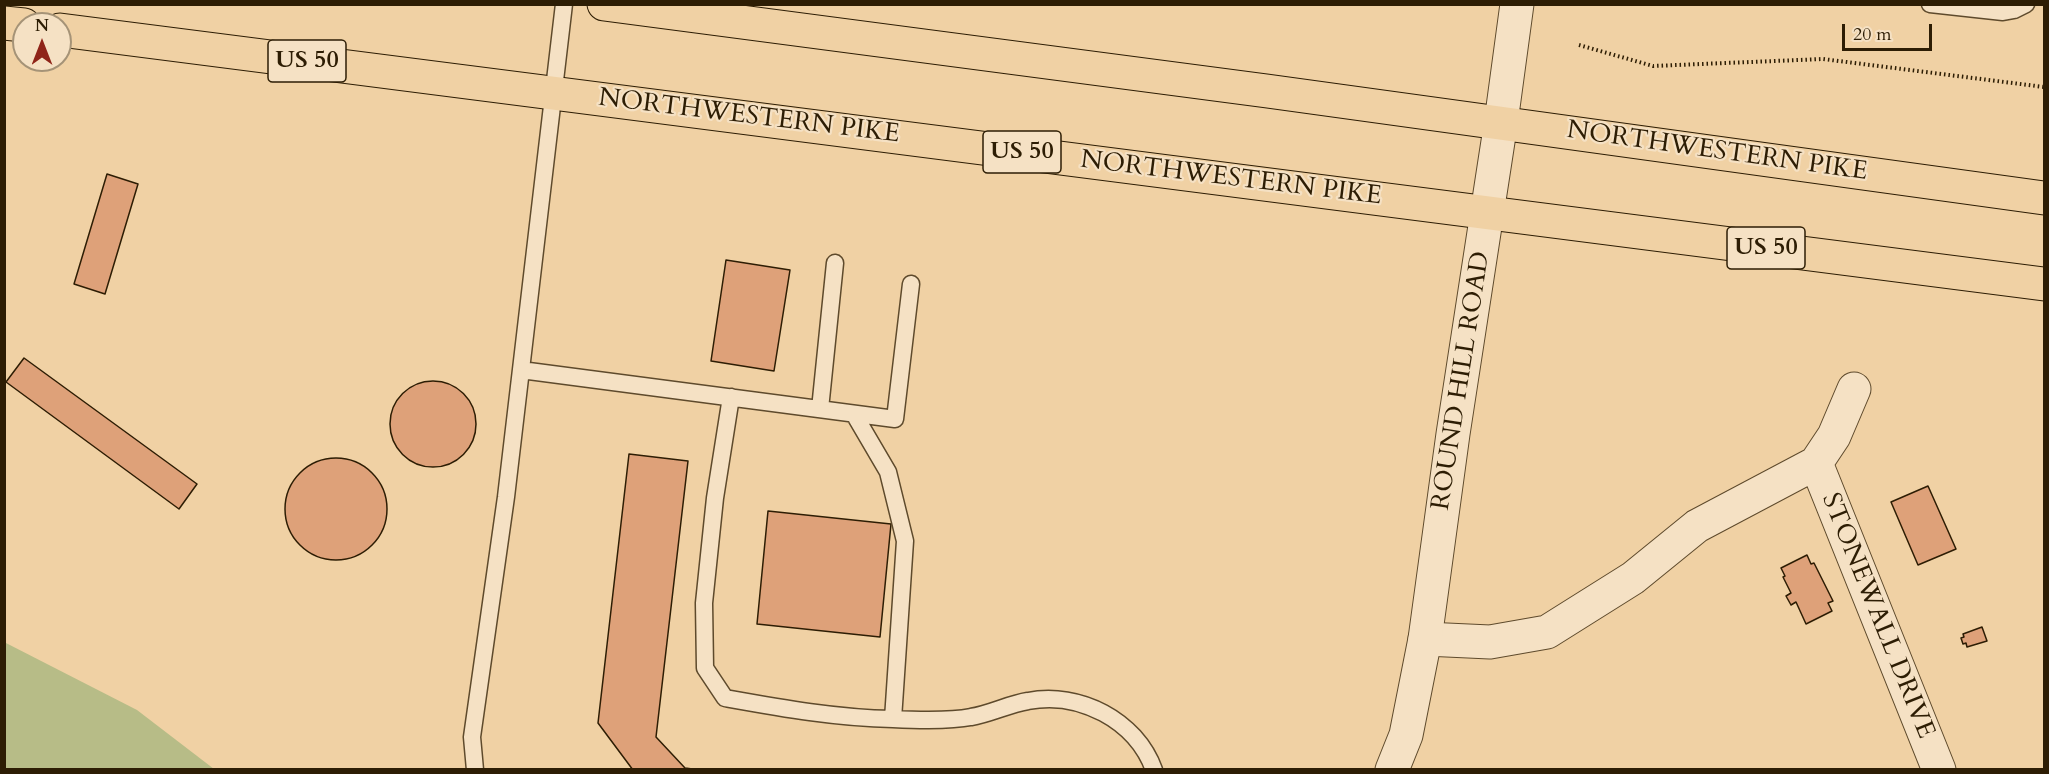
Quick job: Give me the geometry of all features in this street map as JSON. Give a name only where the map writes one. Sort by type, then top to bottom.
[{"type":"main road","name":"NORTHWESTERN PIKE","points":[[604,4],[1501,122],[2044,198]]},
{"type":"main road","name":"NORTHWESTERN PIKE","points":[[72,32],[2044,284]]},
{"type":"street","name":"ROUND HILL ROAD","points":[[1392,770],[1406,735],[1425,639],[1517,4]]},
{"type":"street","points":[[1425,639],[1490,642],[1547,632],[1633,578],[1697,526],[1816,463],[1834,436],[1854,389]]},
{"type":"street","name":"STONEWALL DRIVE","points":[[1816,463],[1939,770]]},
{"type":"lane","points":[[475,770],[472,737],[521,370],[564,4]]},
{"type":"lane","points":[[1930,4],[2003,12],[2026,4]]},
{"type":"lane","points":[[820,409],[836,263]]},
{"type":"lane","points":[[521,370],[895,419],[911,284]]},
{"type":"lane","points":[[731,397],[715,498],[704,603],[705,668],[725,698],[816,714],[893,719],[970,717],[1029,700],[1052,699],[1086,705],[1107,714],[1134,735],[1149,756],[1154,770]]},
{"type":"lane","points":[[854,414],[888,472],[905,541],[893,719]]},
{"type":"path","points":[[1579,45],[1653,66],[1823,59],[2044,87]]},
{"type":"green space","points":[[4,642],[137,710],[214,769],[5,769]]},
{"type":"building","points":[[107,174],[138,184],[105,294],[74,284]]},
{"type":"building","points":[[726,260],[790,270],[774,371],[711,361]]},
{"type":"building","points":[[24,358],[197,484],[179,509],[6,382]]},
{"type":"building","points":[[425,381],[441,381],[464,393],[473,407],[476,424],[473,441],[464,455],[441,467],[425,467],[409,460],[397,448],[390,432],[390,416],[397,400],[409,388]]},
{"type":"building","points":[[629,454],[688,461],[656,737],[685,768],[700,770],[633,770],[598,723]]},
{"type":"building","points":[[326,458],[346,458],[365,466],[379,480],[387,499],[384,529],[379,538],[365,552],[346,560],[326,560],[307,552],[293,538],[285,519],[285,499],[293,480],[307,466]]},
{"type":"building","points":[[1928,486],[1956,549],[1918,565],[1891,502]]},
{"type":"building","points":[[768,511],[891,524],[880,637],[757,624]]},
{"type":"building","points":[[1807,555],[1811,564],[1814,563],[1833,601],[1828,603],[1832,611],[1806,624],[1796,602],[1791,605],[1786,596],[1791,593],[1781,568]]},
{"type":"building","points":[[1982,627],[1987,641],[1967,647],[1966,643],[1963,644],[1961,638],[1964,637],[1963,634]]}]
